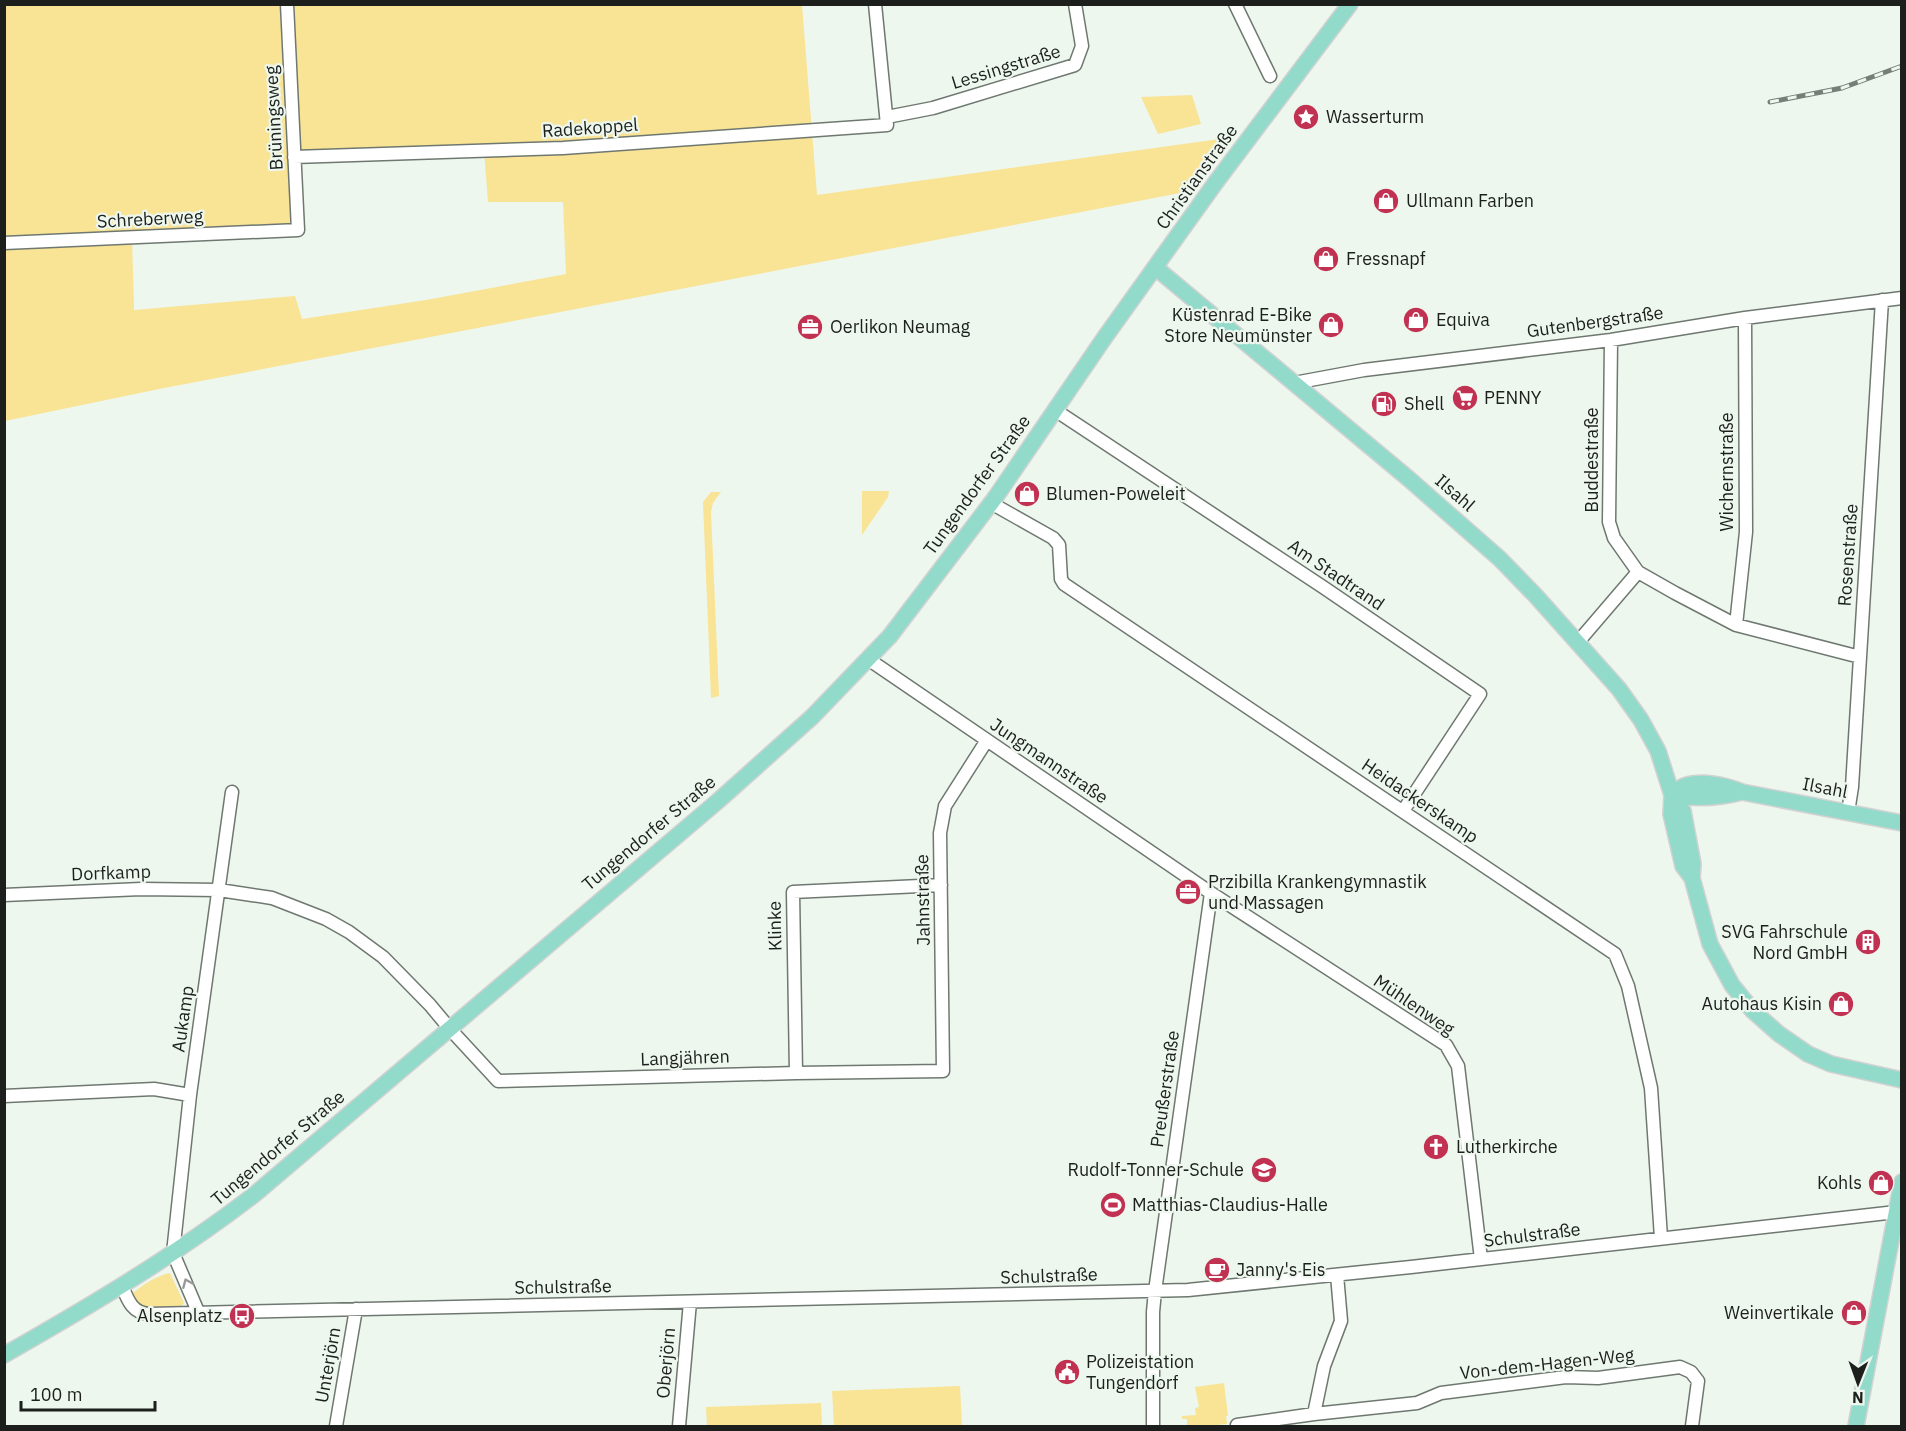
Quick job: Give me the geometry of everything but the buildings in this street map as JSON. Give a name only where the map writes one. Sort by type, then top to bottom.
[{"type":"main road","name":"Christianstraße","points":[[1078,375],[1216,182],[1350,4]]},
{"type":"main road","name":"Ilsahl","points":[[1156,268],[1418,487],[1500,559],[1619,689],[1641,720],[1658,751],[1672,795]]},
{"type":"main road","name":"Tungendorfer Straße","points":[[173,1253],[207,1231],[270,1181],[727,793],[812,717],[890,636],[991,503],[1078,375]]},
{"type":"main road","name":"Ilsahl","points":[[1672,795],[1683,786],[1726,785],[1742,792],[1902,823]]},
{"type":"main road","name":"Ilsahl","points":[[1672,795],[1727,796],[1742,792]]},
{"type":"main road","points":[[1672,795],[1683,811],[1693,864],[1692,878],[1710,944],[1732,984],[1753,1011],[1779,1034],[1808,1054],[1831,1064],[1902,1080]]},
{"type":"main road","points":[[1672,795],[1671,813],[1683,866],[1692,878]]},
{"type":"main road","points":[[1686,828],[1691,813],[1701,797]]},
{"type":"main road","points":[[1856,1426],[1902,1182]]},
{"type":"main road","points":[[4,1355],[122,1286],[173,1253]]},
{"type":"street","name":"Brüningsweg","points":[[287,4],[298,230]]},
{"type":"street","points":[[875,4],[887,121]]},
{"type":"street","name":"Lessingstraße","points":[[887,121],[1075,65],[1083,46],[1075,4]]},
{"type":"street","points":[[1235,4],[1270,76]]},
{"type":"street","name":"Radekoppel","points":[[294,157],[563,148],[887,121]]},
{"type":"street","name":"Schreberweg","points":[[4,243],[298,230]]},
{"type":"street","name":"Gutenbergstraße","points":[[1294,383],[1326,376],[1611,340],[1745,318],[1902,298]]},
{"type":"street","name":"Rosenstraße","points":[[1848,812],[1882,300]]},
{"type":"street","name":"Wichernstraße","points":[[1736,625],[1746,532],[1745,318]]},
{"type":"street","name":"Buddestraße","points":[[1611,340],[1609,522],[1614,538],[1638,572],[1736,625],[1860,657]]},
{"type":"street","name":"Am Stadtrand","points":[[1055,410],[1480,693],[1403,811]]},
{"type":"street","name":"Heidackerskamp","points":[[991,503],[1053,538],[1059,545],[1061,579],[1064,584],[1615,954],[1628,986],[1651,1088],[1661,1238]]},
{"type":"street","points":[[1578,642],[1638,572]]},
{"type":"street","name":"Jungmannstraße","points":[[868,659],[1211,893]]},
{"type":"street","name":"Jahnstraße","points":[[943,1071],[940,832],[945,806],[987,740]]},
{"type":"street","name":"Aukamp","points":[[173,1253],[190,1095],[232,792]]},
{"type":"street","name":"Klinke","points":[[796,1073],[793,892],[941,885]]},
{"type":"street","name":"Dorfkamp","points":[[4,895],[141,889],[219,890],[272,898],[349,932],[383,957],[450,1029]]},
{"type":"street","name":"Mühlenweg","points":[[1211,893],[1446,1046],[1458,1066],[1481,1259]]},
{"type":"street","name":"Preußerstraße","points":[[1153,1426],[1155,1291],[1211,893]]},
{"type":"street","name":"Langjähren","points":[[450,1029],[498,1081],[943,1071]]},
{"type":"street","points":[[4,1096],[154,1089],[190,1095]]},
{"type":"street","name":"Schulstraße","points":[[199,1314],[1188,1290],[1896,1212]]},
{"type":"street","points":[[122,1286],[133,1309],[143,1314],[199,1314],[173,1253]]},
{"type":"street","points":[[1314,1414],[1324,1366],[1341,1321],[1337,1275]]},
{"type":"street","name":"Oberjörn","points":[[679,1426],[690,1302]]},
{"type":"street","name":"Unterjörn","points":[[336,1426],[356,1309]]},
{"type":"street","name":"Von-dem-Hagen-Weg","points":[[1237,1425],[1417,1403],[1441,1394],[1566,1377],[1598,1378],[1680,1367],[1692,1372],[1698,1381],[1692,1426]]},
{"type":"shaded area","points":[[5,5],[802,5],[817,195],[1234,137],[1196,190],[159,389],[5,421]],"holes":[[[484,151],[488,202],[563,202],[566,274],[426,300],[302,319],[295,296],[134,310],[132,238],[298,230],[295,157]]]},
{"type":"shaded area","points":[[1192,95],[1201,124],[1158,134],[1141,97]]},
{"type":"shaded area","points":[[862,491],[889,491],[888,497],[862,535]]},
{"type":"shaded area","points":[[711,492],[721,492],[713,503],[711,512],[719,696],[711,698],[703,502]]},
{"type":"shaded area","points":[[170,1273],[184,1303],[181,1307],[141,1307],[134,1300],[133,1293],[137,1290],[155,1278]]},
{"type":"shaded area","points":[[1224,1383],[1227,1424],[1187,1426],[1187,1419],[1182,1419],[1182,1416],[1196,1415],[1195,1408],[1199,1407],[1195,1387]]},
{"type":"shaded area","points":[[960,1386],[962,1426],[834,1426],[832,1391]]},
{"type":"shaded area","points":[[821,1403],[822,1426],[707,1426],[706,1407]]},
{"type":"railway","points":[[1770,102],[1842,88],[1902,66]]},
{"type":"place","name":"Wasserturm","points":[[1306,117]]},
{"type":"place","name":"Ullmann Farben","points":[[1386,201]]},
{"type":"place","name":"Fressnapf","points":[[1326,259]]},
{"type":"place","name":"Equiva","points":[[1416,320]]},
{"type":"place","name":"Küstenrad E-Bike Store Neumünster","points":[[1331,325]]},
{"type":"place","name":"Oerlikon Neumag","points":[[810,327]]},
{"type":"place","name":"PENNY","points":[[1465,398]]},
{"type":"place","name":"Shell","points":[[1384,404]]},
{"type":"place","name":"Blumen-Poweleit","points":[[1027,494]]},
{"type":"place","name":"Przibilla Krankengymnastik und Massagen","points":[[1188,892]]},
{"type":"place","name":"SVG Fahrschule Nord GmbH","points":[[1868,942]]},
{"type":"place","name":"Autohaus Kisin","points":[[1841,1004]]},
{"type":"place","name":"Lutherkirche","points":[[1436,1147]]},
{"type":"place","name":"Rudolf-Tonner-Schule","points":[[1264,1170]]},
{"type":"place","name":"Kohls","points":[[1881,1183]]},
{"type":"place","name":"Matthias-Claudius-Halle","points":[[1113,1205]]},
{"type":"place","name":"Janny's Eis","points":[[1217,1270]]},
{"type":"place","name":"Weinvertikale","points":[[1854,1313]]},
{"type":"place","name":"Alsenplatz","points":[[242,1316]]},
{"type":"place","name":"Polizeistation Tungendorf","points":[[1067,1372]]}]
